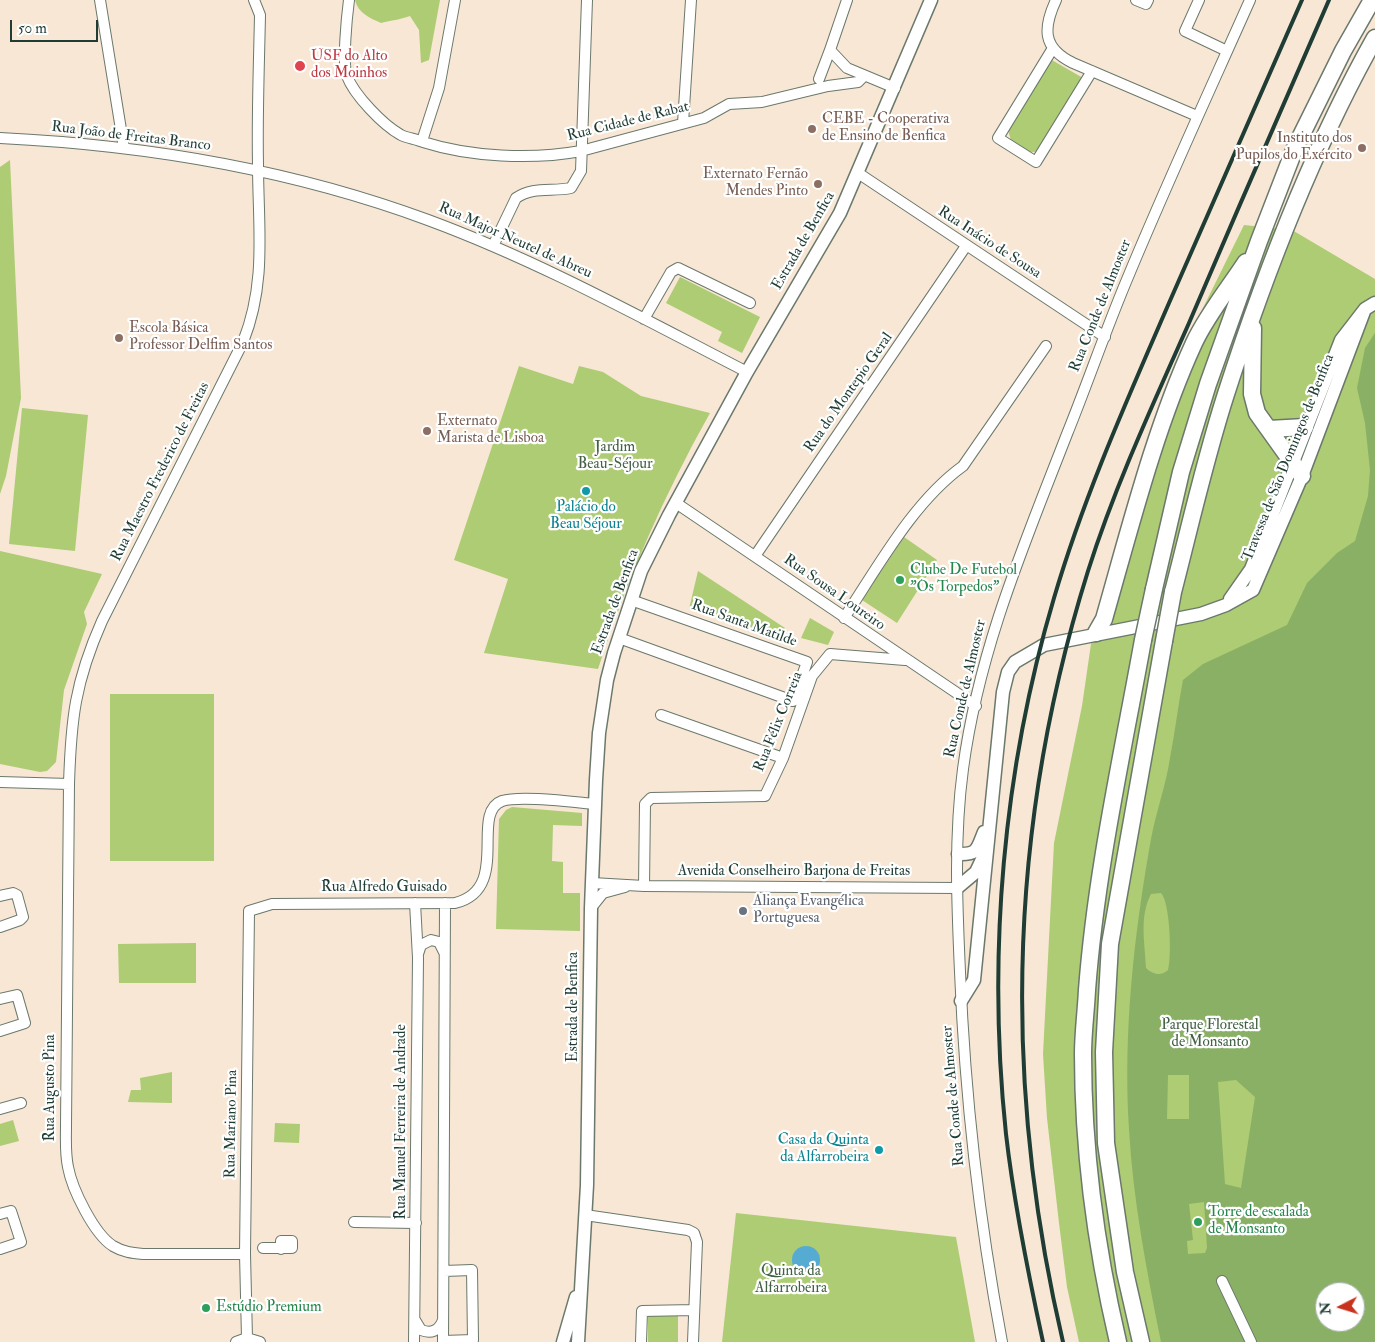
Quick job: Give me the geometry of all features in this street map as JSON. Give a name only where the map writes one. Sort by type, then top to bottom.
[{"type":"highway","points":[[1118,1342],[1103,1275],[1086,1144],[1083,1052],[1090,943],[1101,870],[1143,640],[1181,472],[1208,384],[1259,241],[1296,148],[1343,51],[1372,0]]},
{"type":"highway","points":[[1141,1342],[1125,1272],[1106,1143],[1104,1052],[1110,944],[1164,641],[1173,592],[1225,396],[1253,314],[1316,158],[1375,38]]},
{"type":"highway","points":[[1096,633],[1104,619],[1148,467],[1195,341],[1259,241]]},
{"type":"highway","points":[[1253,314],[1252,394],[1257,413],[1302,476]]},
{"type":"highway","points":[[1269,429],[1305,427]]},
{"type":"street","points":[[100,0],[124,148]]},
{"type":"street","points":[[254,0],[260,15],[258,169]]},
{"type":"street","name":"Rua Cidade de Rabat","points":[[349,0],[346,29],[347,76],[367,106],[401,135],[441,148],[490,155],[566,154],[704,118],[730,104],[762,102],[828,86],[858,82],[864,76]]},
{"type":"street","points":[[422,141],[439,88],[455,0]]},
{"type":"street","points":[[493,246],[516,198],[533,190],[559,191],[571,188],[581,171],[587,0]]},
{"type":"street","points":[[683,123],[692,0]]},
{"type":"street","points":[[819,79],[847,0]]},
{"type":"street","name":"Estrada de Benfica","points":[[578,1342],[585,1215],[595,804],[599,733],[607,680],[641,571],[747,372],[840,213],[858,173],[889,85],[931,0]]},
{"type":"street","points":[[1056,0],[1047,23],[1049,39],[1053,48],[1063,58],[1197,116]]},
{"type":"street","points":[[1136,0],[1146,4],[1148,0]]},
{"type":"street","points":[[1199,0],[1185,31],[1227,51]]},
{"type":"street","name":"Rua Conde de Almoster","points":[[1002,1342],[988,1264],[975,1166],[961,1001],[957,888],[964,766],[991,636],[1006,592],[1127,280],[1197,116],[1250,0]]},
{"type":"street","points":[[1053,48],[998,138],[1036,162],[1092,71]]},
{"type":"street","points":[[830,50],[847,68],[889,85]]},
{"type":"street","name":"Rua João de Freitas Branco","points":[[0,138],[124,148],[258,169]]},
{"type":"street","name":"Rua Major Neutel de Abreu","points":[[258,169],[386,205],[493,246],[563,277],[747,372]]},
{"type":"street","name":"Rua Maestro Frederico de Freitas","points":[[69,784],[74,703],[88,651],[248,329],[255,304],[260,265],[258,169]]},
{"type":"street","name":"Rua Inácio de Sousa","points":[[858,173],[1105,337]]},
{"type":"street","name":"Rua do Montepio Geral","points":[[755,556],[966,246]]},
{"type":"street","points":[[644,319],[671,272],[678,268],[750,303]]},
{"type":"street","name":"Travessa de São Domingos de Benfica","points":[[1226,605],[1251,569],[1305,427],[1341,340],[1370,306]]},
{"type":"street","name":"Travessa de São Domingos de Benfica","points":[[990,815],[1003,692],[1008,672],[1020,657],[1044,644],[1202,614],[1226,605],[1253,590],[1302,476],[1370,306]]},
{"type":"street","points":[[844,618],[918,509],[963,466],[1046,346]]},
{"type":"street","name":"Rua Sousa Loureiro","points":[[676,503],[905,660],[976,706]]},
{"type":"street","name":"Rua Santa Matilde","points":[[619,638],[794,701],[807,662],[631,600]]},
{"type":"street","name":"Rua Félix Correia","points":[[644,886],[645,804],[651,798],[764,796],[783,758],[812,676],[830,654],[905,660]]},
{"type":"street","points":[[661,715],[783,758]]},
{"type":"street","points":[[0,782],[69,784]]},
{"type":"street","name":"Rua Augusto Pina","points":[[69,784],[66,1154],[71,1181],[98,1231],[112,1245],[121,1250],[143,1254],[245,1254]]},
{"type":"street","name":"Rua Alfredo Guisado","points":[[250,911],[272,904],[445,903],[464,901],[477,891],[485,879],[490,821],[493,809],[497,804],[518,799],[595,804]]},
{"type":"street","points":[[961,1001],[974,980],[990,815]]},
{"type":"street","points":[[958,854],[971,854],[976,851],[990,815]]},
{"type":"street","points":[[957,888],[976,872],[987,848]]},
{"type":"street","name":"Avenida Conselheiro Barjona de Freitas","points":[[592,882],[631,886],[957,888]]},
{"type":"street","name":"Avenida Conselheiro Barjona de Freitas","points":[[591,908],[603,893],[631,886]]},
{"type":"street","points":[[0,896],[13,893],[17,895],[23,917],[0,927]]},
{"type":"street","name":"Rua Manuel Ferreira de Andrade","points":[[414,1342],[418,958],[415,903]]},
{"type":"street","points":[[444,1271],[472,1270],[473,1340],[443,1341],[445,903]]},
{"type":"street","name":"Rua Mariano Pina","points":[[247,1338],[245,1254],[250,911]]},
{"type":"street","points":[[418,958],[422,945],[432,940],[442,945],[445,958]]},
{"type":"street","points":[[0,999],[17,995],[25,1024],[0,1031]]},
{"type":"street","points":[[0,1109],[21,1103]]},
{"type":"street","points":[[0,1214],[11,1211],[21,1242],[0,1249]]},
{"type":"street","points":[[585,1215],[692,1231],[697,1242],[693,1342]]},
{"type":"street","points":[[354,1222],[416,1223]]},
{"type":"street","points":[[263,1248],[281,1248]]},
{"type":"street","name":"Estrada de Benfica","points":[[563,1342],[581,1281]]},
{"type":"street","points":[[1222,1281],[1251,1342]]},
{"type":"street","points":[[641,1342],[642,1311],[694,1310]]},
{"type":"street","points":[[414,1319],[420,1330],[430,1332],[438,1329],[443,1319]]},
{"type":"street","points":[[559,1342],[566,1328]]},
{"type":"street","points":[[236,1342],[247,1338],[260,1342]]},
{"type":"green space","points":[[355,0],[440,0],[429,60],[421,63],[419,30],[410,16],[381,23],[362,12]]},
{"type":"green space","points":[[1050,59],[1083,78],[1041,151],[1028,152],[1014,145],[1008,128]]},
{"type":"green space","points":[[10,160],[21,398],[6,476],[0,494],[0,167]]},
{"type":"green space","name":"Parque Florestal de Monsanto","points":[[1244,225],[1292,230],[1375,279],[1375,1342],[1079,1342],[1067,1287],[1059,1223],[1047,1118],[1043,1054],[1054,843],[1082,706],[1091,644],[1106,588],[1167,391],[1202,310]]},
{"type":"green space","points":[[680,277],[760,317],[742,353],[718,341],[722,332],[666,303]]},
{"type":"green space","points":[[1375,333],[1375,1342],[1161,1342],[1137,1210],[1131,1156],[1128,1093],[1129,1020],[1135,947],[1151,839],[1164,788],[1183,680],[1203,664],[1287,625],[1307,583],[1337,553],[1355,541],[1368,496],[1370,470],[1365,423],[1357,388],[1365,348]],"holes":[[[1161,893],[1166,907],[1170,942],[1168,970],[1160,974],[1151,972],[1146,968],[1144,921],[1147,903],[1151,894]],[[1168,1075],[1189,1075],[1189,1119],[1167,1119]],[[1236,1080],[1255,1097],[1241,1188],[1225,1184],[1218,1082]],[[1204,1202],[1207,1248],[1205,1253],[1188,1254],[1187,1241],[1193,1240],[1189,1204]]]},
{"type":"green space","name":"Jardim Beau-Séjour","points":[[519,366],[573,384],[579,366],[603,372],[641,396],[710,413],[677,475],[634,570],[598,669],[484,653],[508,579],[454,560]]},
{"type":"green space","points":[[22,408],[88,415],[75,551],[9,544]]},
{"type":"green space","name":"Clube De Futebol \"Os Torpedos\"","points":[[904,537],[937,560],[897,623],[862,600]]},
{"type":"green space","points":[[0,551],[102,574],[84,612],[87,624],[64,690],[56,762],[47,771],[40,772],[0,764]]},
{"type":"green space","points":[[698,571],[785,628],[781,638],[689,609]]},
{"type":"green space","points":[[810,618],[834,632],[828,645],[801,638]]},
{"type":"green space","points":[[110,694],[214,694],[214,861],[110,861]]},
{"type":"green space","points":[[512,807],[582,813],[582,826],[553,825],[552,861],[563,862],[563,893],[580,893],[580,931],[496,929],[499,819],[506,810]]},
{"type":"green space","points":[[196,943],[196,983],[119,983],[118,944]]},
{"type":"green space","points":[[172,1072],[172,1103],[128,1102],[131,1090],[141,1090],[140,1078]]},
{"type":"green space","points":[[13,1120],[19,1141],[0,1146],[0,1124]]},
{"type":"green space","points":[[275,1123],[300,1124],[299,1143],[274,1142]]},
{"type":"green space","name":"Quinta da Alfarrobeira","points":[[736,1213],[956,1237],[975,1342],[722,1342]]},
{"type":"green space","points":[[648,1315],[678,1316],[678,1342],[648,1342]]},
{"type":"water","points":[[806,1246],[816,1250],[820,1260],[816,1270],[806,1274],[796,1270],[792,1260],[796,1250]]},
{"type":"railway","points":[[1043,1342],[1013,1186],[1006,1134],[998,999],[999,931],[1004,863],[1011,796],[1022,729],[1054,598],[1092,485],[1302,0]]},
{"type":"railway","points":[[1063,1342],[1043,1245],[1030,1148],[1023,1051],[1023,955],[1029,858],[1042,762],[1061,667],[1088,571],[1110,508],[1148,415],[1329,0]]},
{"type":"place","name":"USF do Alto dos Moinhos","points":[[300,66]]},
{"type":"place","name":"CEBE - Cooperativa de Ensino de Benfica","points":[[812,129]]},
{"type":"place","name":"Instituto dos Pupilos do Exército","points":[[1362,148]]},
{"type":"place","name":"Externato Fernão Mendes Pinto","points":[[818,184]]},
{"type":"place","name":"Escola Básica Professor Delfim Santos","points":[[119,338]]},
{"type":"place","name":"Externato Marista de Lisboa","points":[[427,431]]},
{"type":"place","name":"Palácio do Beau Séjour","points":[[586,491]]},
{"type":"place","name":"Clube De Futebol \"Os Torpedos\"","points":[[900,580]]},
{"type":"place","name":"Aliança Evangélica Portuguesa","points":[[743,911]]},
{"type":"place","name":"Casa da Quinta da Alfarrobeira","points":[[879,1150]]},
{"type":"place","name":"Torre de escalada de Monsanto","points":[[1198,1222]]},
{"type":"place","name":"Estúdio Premium","points":[[206,1308]]}]
